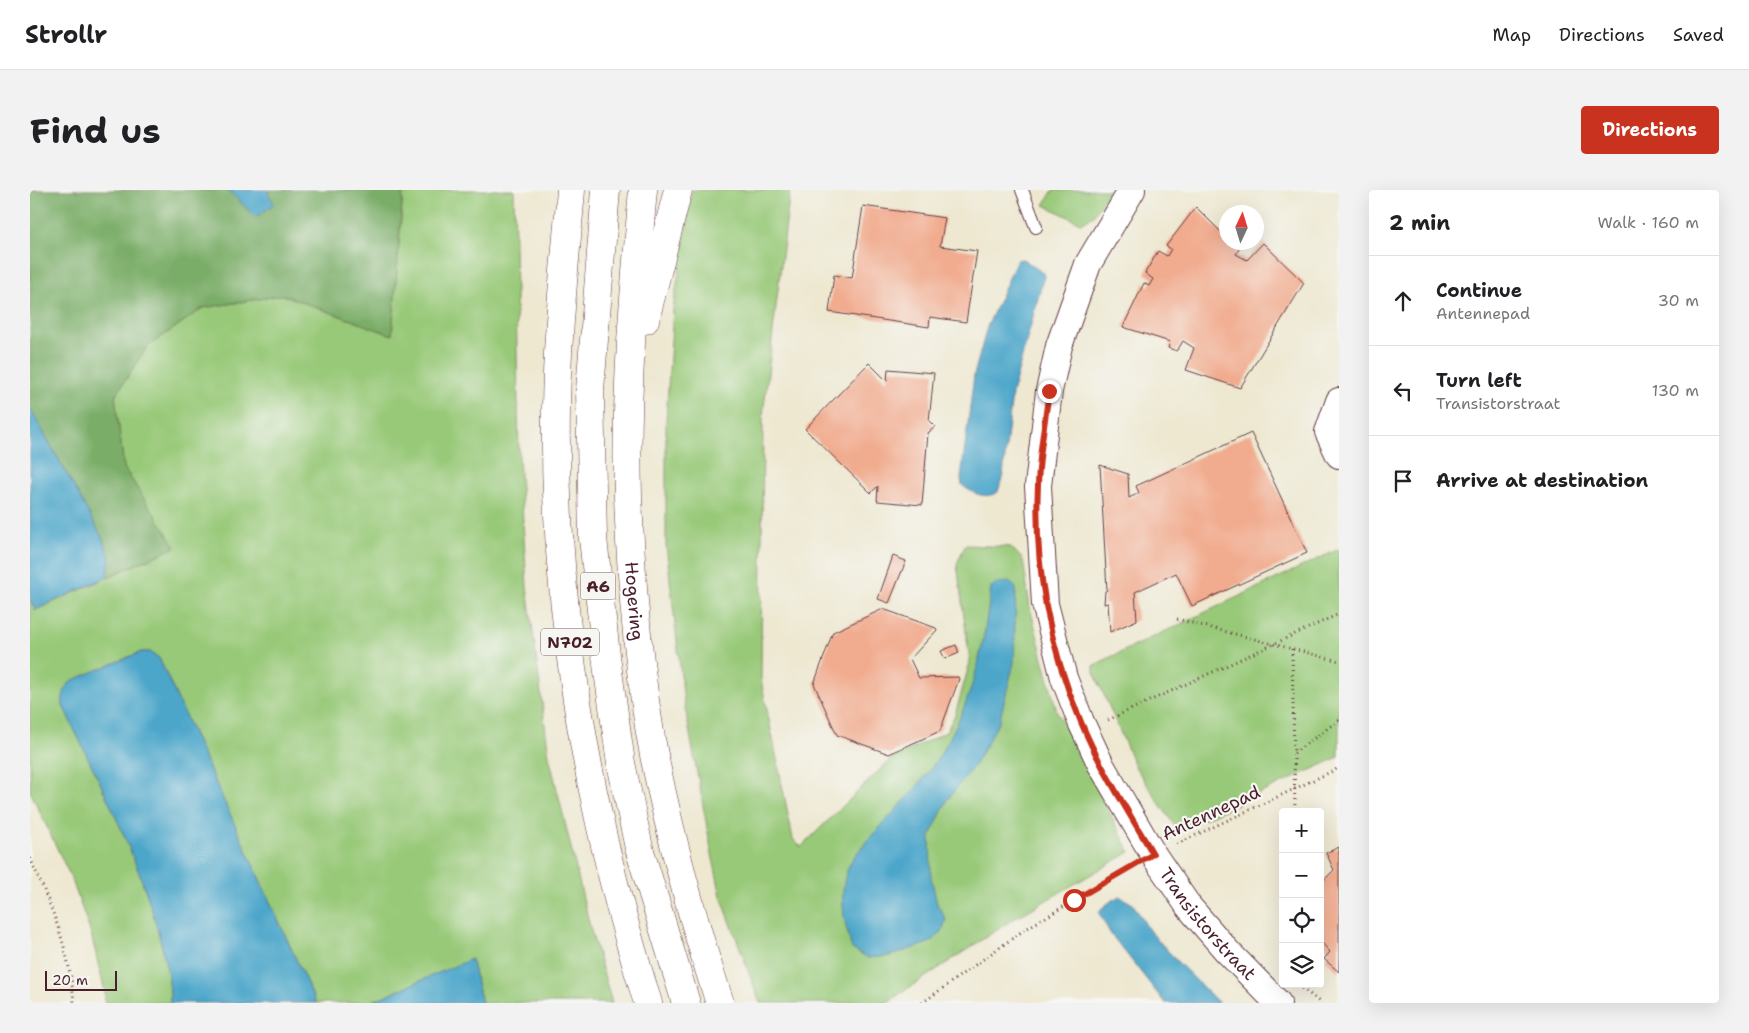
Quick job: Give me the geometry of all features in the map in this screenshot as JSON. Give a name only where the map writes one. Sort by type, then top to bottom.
[{"type":"highway","name":"N702","points":[[552,190],[562,295]]},
{"type":"highway","name":"N702","points":[[571,190],[562,295],[556,409],[558,499],[563,582],[586,755],[624,924],[648,1003]]},
{"type":"highway","name":"A6","points":[[606,190],[590,390],[593,538],[607,664],[621,763],[639,848],[686,1003]]},
{"type":"highway","name":"Hogering","points":[[643,190],[629,385],[628,496],[638,634],[654,754],[696,929],[720,1003]]},
{"type":"highway","points":[[629,385],[678,190]]},
{"type":"street","name":"Transistorstraat","points":[[1132,190],[1088,264],[1059,346],[1043,434],[1038,495],[1045,604],[1064,678],[1081,722],[1101,765],[1166,846],[1189,907],[1226,951],[1278,1003]]},
{"type":"street","points":[[1339,401],[1328,432],[1339,455]]},
{"type":"lane","points":[[1022,190],[1036,227]]},
{"type":"path","points":[[1102,714],[1104,722],[1339,614]]},
{"type":"path","points":[[1177,619],[1339,660]]},
{"type":"path","points":[[1292,649],[1295,808]]},
{"type":"path","points":[[1294,754],[1339,720]]},
{"type":"path","name":"Antennepad","points":[[922,1003],[1024,930],[1166,846],[1339,768]]},
{"type":"path","points":[[1166,846],[1181,853]]},
{"type":"path","points":[[30,858],[56,916],[72,981],[74,1003]]},
{"type":"path","points":[[1302,988],[1320,1003]]},
{"type":"green space","points":[[30,190],[228,190],[233,194],[268,193],[270,190],[403,190],[392,335],[283,295],[203,308],[147,347],[115,396],[124,468],[176,547],[107,577],[110,558],[102,537],[30,408]]},
{"type":"green space","points":[[403,190],[514,190],[519,458],[527,586],[549,756],[590,927],[612,1003],[482,1003],[471,960],[368,1003],[316,1003],[159,658],[150,652],[141,652],[71,681],[63,706],[132,854],[154,915],[169,982],[170,1003],[105,1003],[105,992],[91,934],[72,880],[30,791],[30,599],[36,610],[175,547],[124,468],[115,396],[147,347],[203,308],[283,295],[392,335]]},
{"type":"green space","points":[[692,190],[790,190],[763,415],[761,680],[793,839],[801,847],[891,759],[946,732],[955,715],[970,662],[957,564],[965,545],[1011,547],[1023,560],[1030,608],[1057,712],[1130,852],[1012,920],[886,1003],[760,1003],[721,896],[684,702],[666,545],[666,420],[673,309]]},
{"type":"green space","points":[[1053,190],[1109,190],[1093,216],[1081,223],[1044,205]]},
{"type":"green space","points":[[1339,549],[1339,757],[1178,831],[1136,768],[1094,672],[1094,665]]},
{"type":"water","points":[[228,190],[270,190],[268,193],[274,204],[256,217]]},
{"type":"water","points":[[1023,259],[1043,273],[1044,276],[1012,394],[1003,475],[998,492],[984,495],[970,491],[962,485],[961,478],[974,375],[987,327],[1017,260]]},
{"type":"water","points":[[30,408],[102,537],[110,558],[107,577],[35,610],[30,599]]},
{"type":"water","points":[[1010,582],[1016,588],[1014,663],[999,722],[975,764],[948,799],[930,836],[931,877],[937,904],[946,919],[942,932],[931,942],[890,956],[868,958],[852,949],[847,929],[843,909],[843,888],[848,868],[863,846],[922,780],[943,750],[963,710],[976,671],[985,631],[991,587],[997,583]]},
{"type":"water","points":[[141,652],[150,652],[159,658],[316,1003],[170,1003],[169,982],[162,947],[154,915],[143,884],[119,824],[63,706],[64,693],[71,681]]},
{"type":"water","points":[[1119,896],[1133,904],[1149,930],[1219,1003],[1165,1003],[1110,933],[1099,913],[1104,906]]},
{"type":"water","points":[[471,959],[482,1003],[368,1003]]},
{"type":"building","points":[[863,206],[945,218],[940,246],[977,251],[966,322],[930,317],[929,327],[829,312],[834,275],[852,278]]},
{"type":"building","points":[[1196,207],[1219,230],[1219,250],[1238,250],[1236,254],[1247,260],[1256,250],[1264,250],[1264,244],[1304,283],[1240,388],[1186,370],[1194,348],[1183,341],[1177,351],[1168,348],[1170,342],[1123,327],[1144,283],[1149,286],[1153,279],[1145,273],[1158,251],[1167,256],[1171,249],[1166,246]]},
{"type":"building","points":[[869,363],[887,381],[888,369],[934,373],[929,421],[935,427],[928,433],[922,505],[877,501],[878,486],[871,493],[805,429]]},
{"type":"building","points":[[1251,433],[1307,553],[1192,606],[1176,573],[1135,592],[1137,620],[1110,632],[1108,603],[1104,604],[1105,591],[1107,590],[1100,465],[1128,474],[1129,498],[1139,493],[1136,486]]},
{"type":"building","points":[[893,556],[906,561],[889,603],[878,599]]},
{"type":"building","points":[[883,609],[936,628],[937,630],[910,659],[919,678],[958,677],[959,679],[940,731],[889,754],[837,735],[814,684],[833,632]]},
{"type":"building","points":[[956,645],[959,653],[945,659],[941,651]]},
{"type":"building","points":[[1339,847],[1339,972],[1324,959],[1330,952],[1324,945],[1324,880],[1334,870],[1326,853]]},
{"type":"route","points":[[1049,391],[1038,486],[1045,604],[1064,678],[1081,722],[1101,765],[1153,854],[1074,900]]}]
